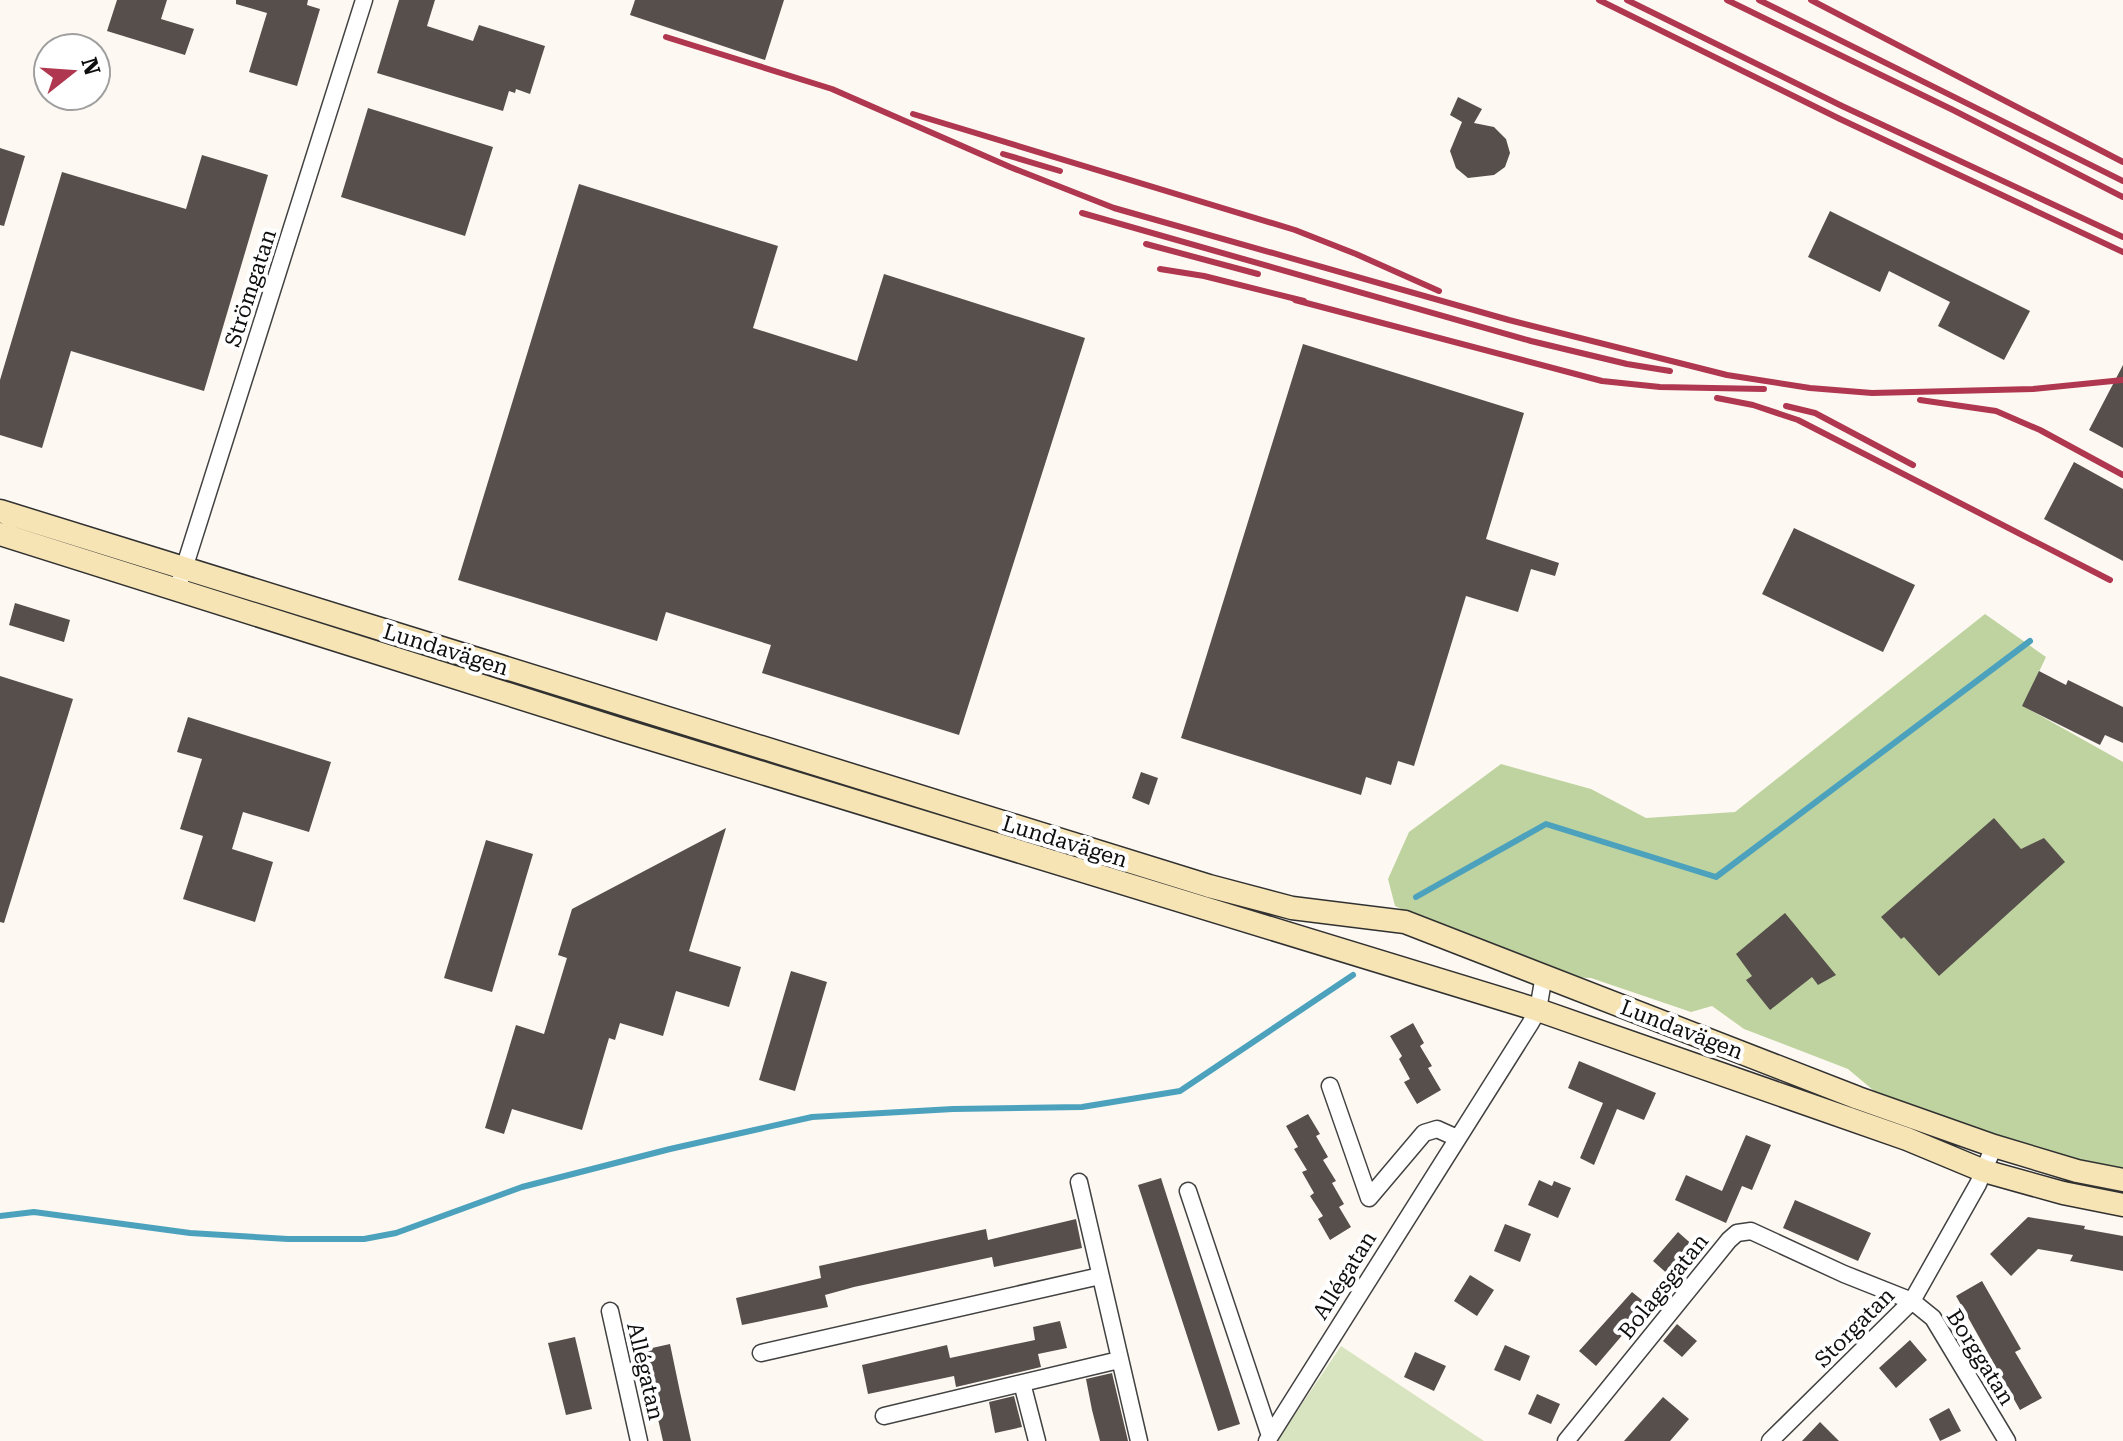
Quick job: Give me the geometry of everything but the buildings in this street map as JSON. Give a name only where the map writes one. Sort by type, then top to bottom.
[{"type":"main road","name":"Lundavägen","points":[[0,511],[180,579],[625,731],[1538,1010],[1907,1139],[1984,1171],[2063,1193],[2123,1205]]},
{"type":"main road","name":"Lundavägen","points":[[0,534],[180,579],[1209,886],[1292,908],[1405,922],[1858,1098],[1994,1146],[2077,1171],[2123,1180]]},
{"type":"street","name":"Strömgatan","points":[[180,579],[364,0]]},
{"type":"street","name":"Allégatan","points":[[1268,1438],[1538,1010],[1544,975]]},
{"type":"street","name":"Allégatan","points":[[1330,1086],[1369,1198],[1424,1133],[1437,1129],[1457,1138]]},
{"type":"street","name":"Storgatan","points":[[1770,1441],[1912,1301],[1984,1171],[1994,1146]]},
{"type":"street","points":[[1079,1182],[1139,1441]]},
{"type":"street","name":"Allégatan","points":[[1188,1191],[1268,1438]]},
{"type":"street","name":"Bolagsgatan","points":[[1566,1441],[1737,1233],[1751,1231],[1912,1301]]},
{"type":"street","points":[[761,1353],[1100,1276]]},
{"type":"street","name":"Borggatan","points":[[1912,1301],[1933,1318],[2007,1441]]},
{"type":"street","name":"Allégatan","points":[[610,1311],[639,1441]]},
{"type":"street","points":[[884,1416],[1119,1360]]},
{"type":"street","points":[[1022,1383],[1037,1441]]},
{"type":"green space","points":[[1985,614],[2046,657],[2023,706],[2123,762],[2123,1171],[2076,1164],[1886,1101],[1848,1069],[1744,1029],[1712,1006],[1691,1012],[1591,978],[1565,977],[1395,906],[1388,879],[1409,832],[1501,764],[1591,789],[1646,818],[1735,812]]},
{"type":"green space","points":[[1341,1346],[1484,1441],[1277,1441]]},
{"type":"waterway","points":[[1416,897],[1546,824],[1716,877],[2030,641]]},
{"type":"waterway","points":[[0,1216],[34,1212],[190,1233],[288,1239],[364,1239],[396,1233],[522,1187],[812,1117],[953,1109],[1082,1107],[1180,1091],[1353,975]]},
{"type":"railway","points":[[1599,0],[1840,119],[2123,252]]},
{"type":"railway","points":[[1627,0],[1842,106],[2123,237]]},
{"type":"railway","points":[[1727,0],[2123,197]]},
{"type":"railway","points":[[1759,0],[2123,181]]},
{"type":"railway","points":[[1811,0],[2123,162]]},
{"type":"railway","points":[[666,37],[832,89],[1010,167],[1114,208],[1509,320],[1727,375],[1810,388],[1872,393],[2033,389],[2123,380]]},
{"type":"railway","points":[[913,114],[1295,230],[1439,291]]},
{"type":"railway","points":[[1003,154],[1060,171]]},
{"type":"railway","points":[[1082,213],[1531,341],[1670,371]]},
{"type":"railway","points":[[1146,244],[1258,274]]},
{"type":"railway","points":[[1160,269],[1204,276],[1304,301]]},
{"type":"railway","points":[[1295,300],[1602,381],[1660,387],[1764,389]]},
{"type":"railway","points":[[1717,398],[1753,405],[1798,420],[2110,580]]},
{"type":"railway","points":[[1920,400],[1996,411],[2040,430],[2123,475]]},
{"type":"railway","points":[[1786,406],[1815,413],[1913,465]]}]
